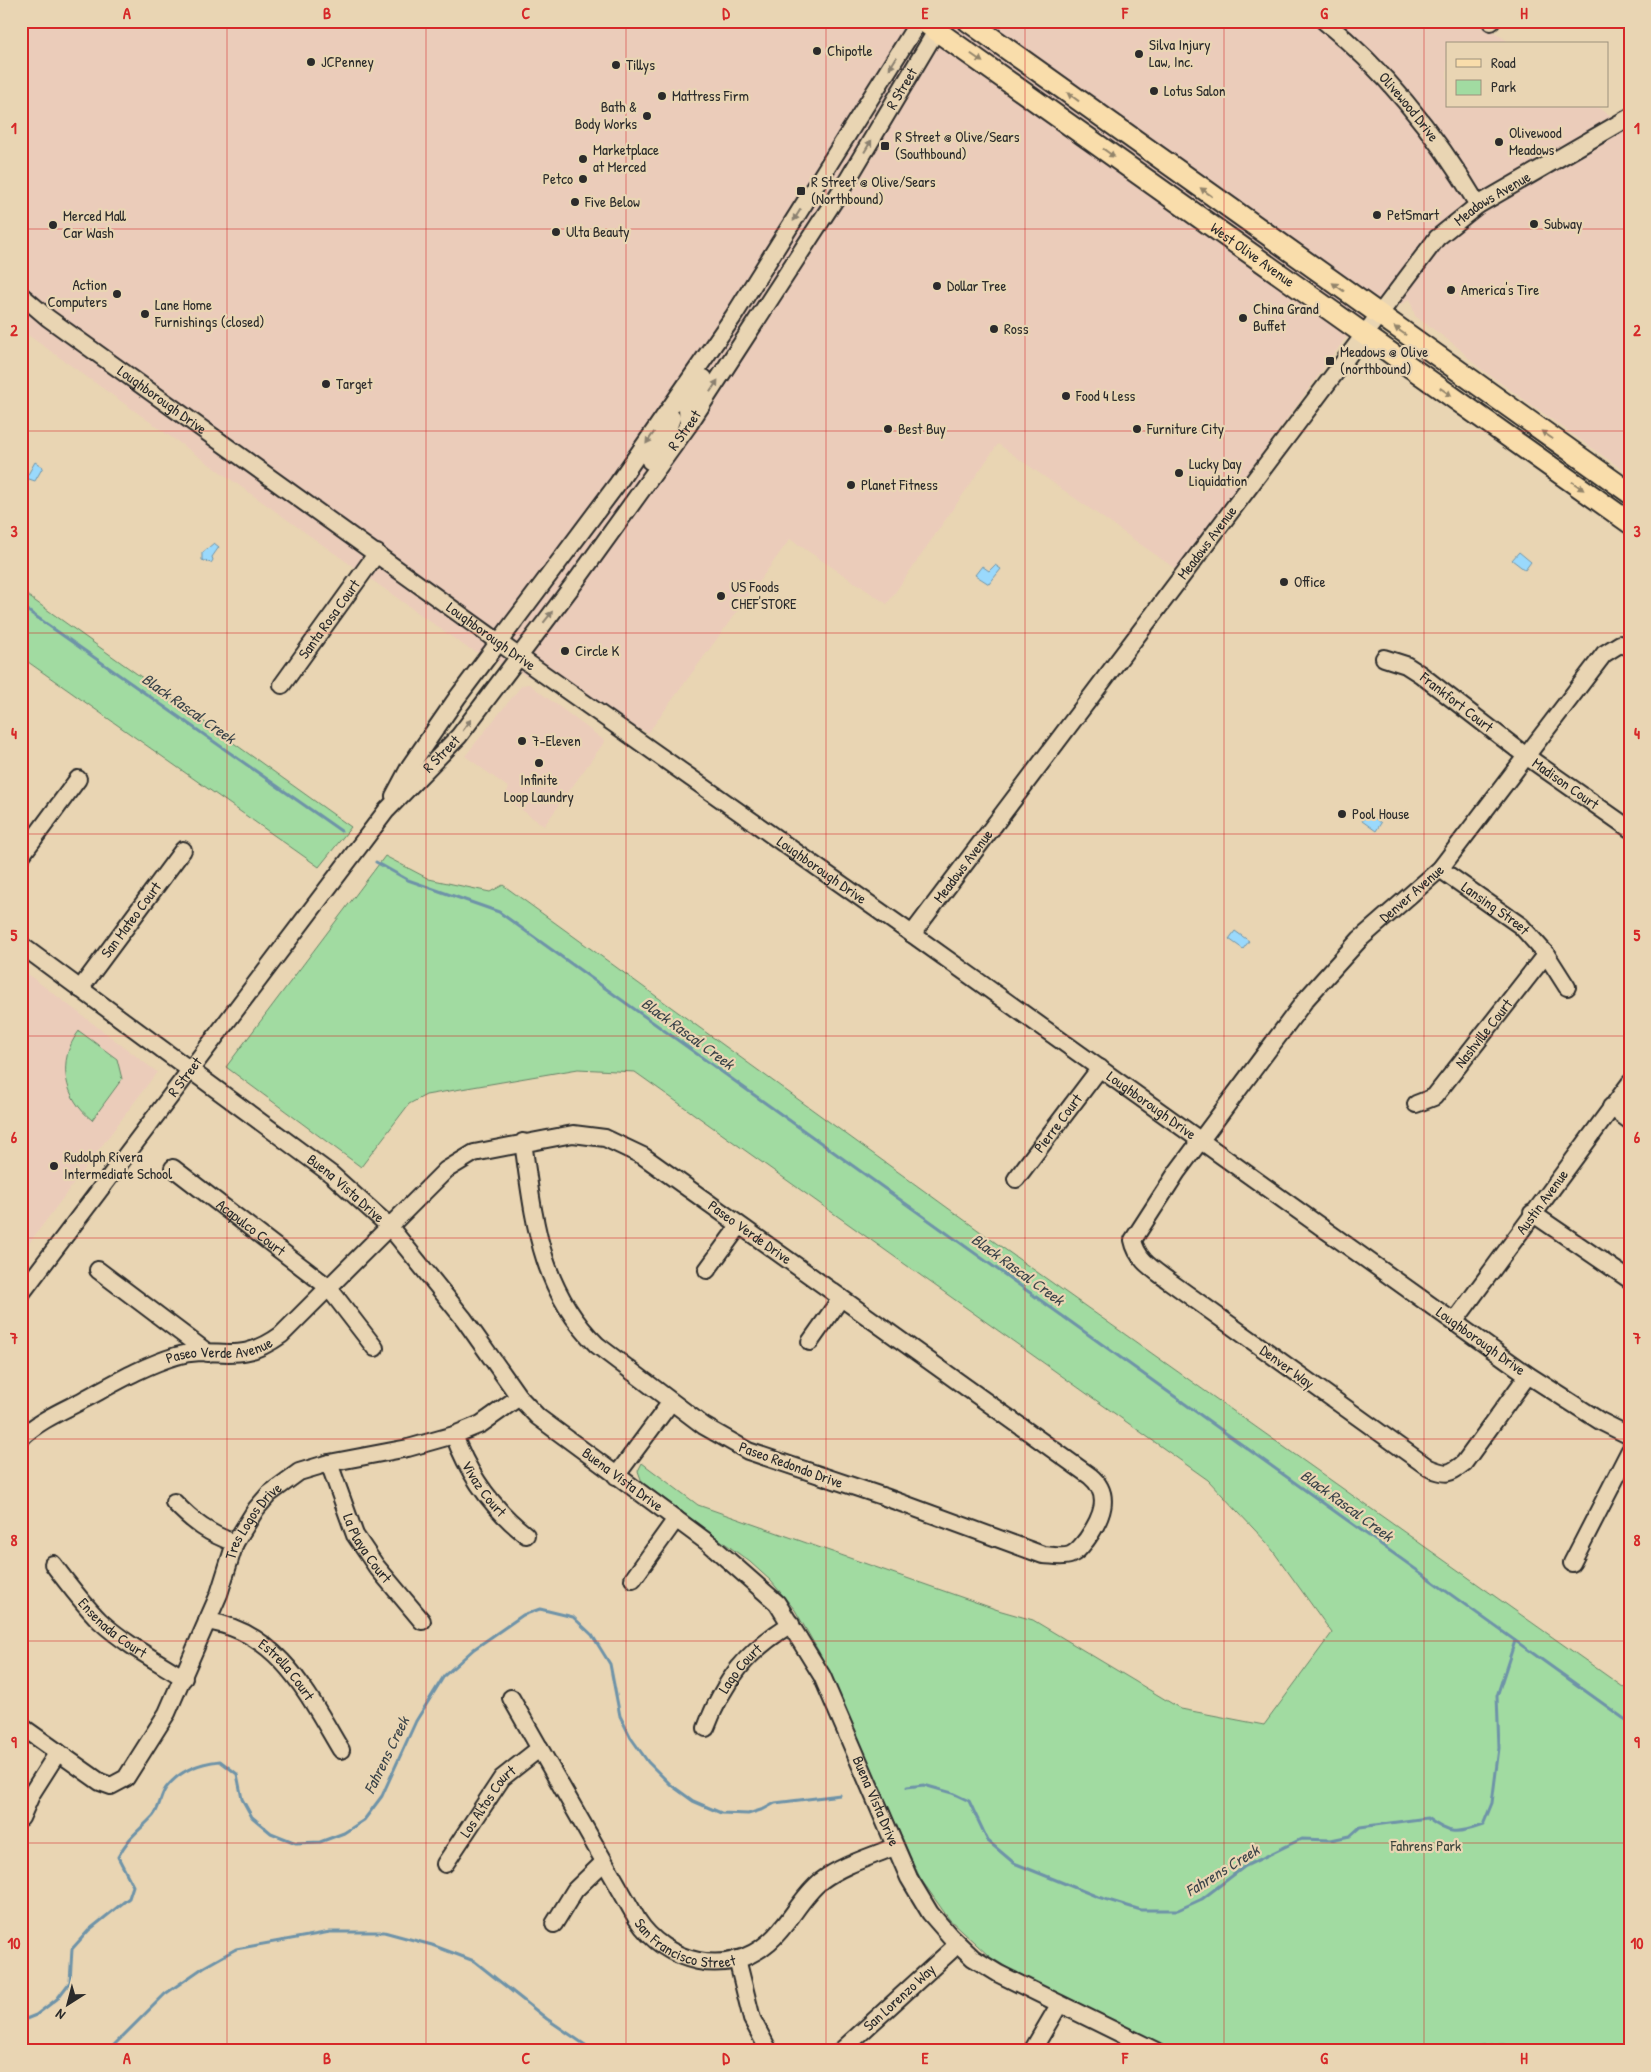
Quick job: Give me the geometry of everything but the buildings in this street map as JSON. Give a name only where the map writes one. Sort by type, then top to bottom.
[{"type":"main road","name":"West Olive Avenue","points":[[968,21],[1377,315],[1630,493]]},
{"type":"main road","name":"West Olive Avenue","points":[[930,24],[1630,523]]},
{"type":"street","name":"Olivewood Drive","points":[[1324,21],[1369,61],[1400,95],[1442,148],[1478,205]]},
{"type":"street","name":"R Street","points":[[386,811],[410,766],[498,642],[591,520],[668,412],[733,317],[860,115],[930,24]]},
{"type":"street","name":"R Street","points":[[21,1294],[386,811],[459,736],[688,426],[847,181],[930,24]]},
{"type":"street","points":[[847,181],[843,174],[843,166],[860,129],[860,115]]},
{"type":"street","name":"Meadows Avenue","points":[[912,934],[1363,333],[1437,238],[1478,205],[1630,117]]},
{"type":"street","points":[[791,266],[793,250],[831,188],[833,180],[825,170]]},
{"type":"street","name":"Loughborough Drive","points":[[21,295],[48,318],[377,553],[498,642],[912,934],[1528,1375],[1592,1417],[1630,1436]]},
{"type":"street","points":[[688,426],[687,408],[690,400],[728,341],[732,331],[733,317]]},
{"type":"street","points":[[629,507],[632,488],[669,430],[672,418],[668,412]]},
{"type":"street","name":"Santa Rosa Court","points":[[282,685],[377,553]]},
{"type":"street","name":"Denver Avenue","points":[[1202,1141],[1282,1030],[1318,985],[1360,938],[1440,868],[1604,654],[1625,646]]},
{"type":"street","name":"Frankfort Court","points":[[1384,658],[1406,666],[1420,674],[1526,756]]},
{"type":"street","name":"Madison Court","points":[[1526,756],[1630,829]]},
{"type":"street","points":[[21,856],[78,780]]},
{"type":"street","name":"San Mateo Court","points":[[80,989],[183,850]]},
{"type":"street","name":"Lansing Street","points":[[1440,868],[1521,926],[1546,954],[1567,987]]},
{"type":"street","name":"Buena Vista Drive","points":[[21,945],[331,1174],[389,1226],[464,1319],[519,1398],[538,1417],[730,1560],[777,1603],[822,1676],[894,1847],[909,1878],[925,1904],[958,1944],[998,1974],[1058,2005],[1156,2051]]},
{"type":"street","name":"Nashville Court","points":[[1416,1104],[1434,1096],[1546,954]]},
{"type":"street","name":"Pierre Court","points":[[1016,1179],[1100,1068]]},
{"type":"street","name":"Austin Avenue","points":[[1454,1322],[1532,1213],[1630,1083]]},
{"type":"street","points":[[1611,1107],[1630,1121]]},
{"type":"street","name":"Paseo Verde Drive","points":[[389,1226],[446,1170],[474,1153],[523,1142],[573,1134],[605,1138],[643,1156],[1090,1476]]},
{"type":"street","name":"Denver Way","points":[[1202,1141],[1142,1223],[1133,1240],[1135,1251],[1142,1260],[1169,1281],[1413,1457],[1429,1468],[1445,1474],[1455,1471],[1464,1463],[1528,1375]]},
{"type":"street","name":"Paseo Redondo Drive","points":[[523,1142],[534,1220],[553,1284],[560,1299],[579,1326],[597,1345],[704,1426],[748,1451],[894,1500],[1043,1555],[1065,1557],[1073,1554],[1099,1521],[1103,1508],[1102,1494],[1099,1486],[1090,1476]]},
{"type":"street","name":"Acapulco Court","points":[[173,1168],[328,1286],[375,1348]]},
{"type":"street","points":[[1532,1213],[1630,1280]]},
{"type":"street","name":"Paseo Verde Avenue","points":[[21,1438],[45,1420],[138,1371],[177,1356],[208,1353],[238,1354],[268,1344],[281,1335],[389,1226]]},
{"type":"street","points":[[707,1270],[739,1226]]},
{"type":"street","points":[[98,1270],[208,1353]]},
{"type":"street","points":[[810,1342],[841,1298]]},
{"type":"street","name":"Tres Logos Drive","points":[[58,1752],[100,1782],[111,1786],[126,1778],[154,1736],[184,1678],[220,1594],[235,1543],[256,1509],[275,1489],[299,1472],[328,1463],[408,1448],[454,1435],[482,1424],[519,1398]]},
{"type":"street","points":[[616,1476],[671,1402]]},
{"type":"street","name":"Vivaz Court","points":[[454,1435],[468,1468],[482,1491],[499,1511],[526,1535]]},
{"type":"street","points":[[1572,1563],[1630,1450]]},
{"type":"street","name":"La Playa Court","points":[[328,1463],[355,1535],[382,1573],[422,1621]]},
{"type":"street","points":[[174,1502],[197,1525],[216,1537],[235,1543]]},
{"type":"street","points":[[633,1579],[676,1519]]},
{"type":"street","name":"Ensenada Court","points":[[53,1564],[87,1607],[102,1622],[134,1647],[184,1678]]},
{"type":"street","name":"Estrella Court","points":[[207,1621],[229,1624],[254,1637],[276,1654],[300,1682],[341,1750]]},
{"type":"street","name":"Lago Court","points":[[706,1728],[717,1699],[730,1679],[763,1643],[791,1624]]},
{"type":"street","name":"San Francisco Street","points":[[511,1698],[643,1928],[665,1949],[692,1960],[708,1963],[737,1959],[755,1952],[779,1932],[802,1900],[822,1880],[838,1870],[894,1847]]},
{"type":"street","points":[[21,1726],[58,1752],[32,1792],[21,1818]]},
{"type":"street","name":"Los Altos Court","points":[[445,1864],[502,1778],[540,1748]]},
{"type":"street","points":[[554,1924],[579,1885],[604,1862]]},
{"type":"street","name":"San Lorenzo Way","points":[[841,2051],[958,1944]]},
{"type":"street","points":[[737,1959],[752,2019],[769,2051]]},
{"type":"street","points":[[1032,2051],[1058,2005]]},
{"type":"shaded area","points":[[21,21],[1480,21],[1508,42],[1446,42],[1446,108],[1600,108],[1630,130],[1630,475],[1478,367],[1455,345],[1415,316],[1410,299],[1345,339],[1177,570],[998,444],[887,604],[790,539],[648,733],[466,647],[21,330]]},
{"type":"shaded area","points":[[529,684],[605,741],[544,826],[504,797],[509,788],[465,756],[522,685]]},
{"type":"shaded area","name":"Rudolph Rivera Intermediate School","points":[[21,969],[157,1072],[21,1254]]},
{"type":"green space","points":[[21,591],[351,827],[319,867],[21,657]]},
{"type":"green space","name":"Fahrens Park","points":[[385,856],[429,879],[490,892],[503,885],[996,1243],[1630,1692],[1630,2051],[1560,2051],[1502,2044],[1437,2051],[1175,2051],[1018,1974],[990,1957],[949,1919],[920,1878],[819,1652],[795,1610],[771,1581],[750,1562],[642,1482],[638,1471],[642,1463],[698,1505],[998,1610],[1033,1620],[1181,1709],[1264,1725],[1332,1633],[1268,1544],[1208,1480],[635,1072],[578,1069],[426,1095],[409,1104],[361,1167],[226,1067]]},
{"type":"green space","points":[[79,1031],[117,1059],[122,1079],[92,1120],[75,1101],[66,1078],[67,1054]]},
{"type":"water","points":[[35,462],[43,467],[35,481],[26,478]]},
{"type":"water","points":[[214,543],[219,547],[212,557],[211,563],[202,560],[202,553]]},
{"type":"water","points":[[1519,552],[1531,562],[1525,570],[1512,560]]},
{"type":"water","points":[[995,565],[1001,569],[989,584],[975,575],[982,566],[989,571]]},
{"type":"water","points":[[1368,813],[1381,823],[1376,831],[1362,821]]},
{"type":"water","points":[[1235,931],[1249,941],[1243,949],[1229,939]]},
{"type":"waterway","name":"Black Rascal Creek","points":[[21,606],[341,831]]},
{"type":"waterway","name":"Black Rascal Creek","points":[[376,862],[408,880],[499,912],[1630,1723]]},
{"type":"waterway","name":"Fahrens Creek","points":[[21,2021],[36,2015],[57,1999],[70,1982],[72,1949],[89,1930],[129,1898],[133,1886],[118,1857],[130,1839],[153,1816],[164,1791],[177,1777],[198,1766],[220,1761],[237,1774],[242,1799],[252,1817],[271,1833],[296,1843],[320,1842],[344,1833],[364,1820],[382,1796],[416,1721],[444,1676],[474,1649],[523,1615],[540,1609],[573,1617],[592,1635],[610,1664],[620,1716],[631,1738],[648,1762],[671,1785],[693,1801],[721,1813],[748,1814],[775,1803],[840,1795]]},
{"type":"waterway","name":"Fahrens Creek","points":[[907,1787],[924,1785],[952,1793],[969,1801],[988,1841],[1014,1863],[1098,1897],[1141,1910],[1178,1910],[1202,1899],[1244,1867],[1301,1839],[1331,1840],[1350,1836],[1360,1827],[1427,1818],[1442,1828],[1454,1831],[1483,1825],[1492,1803],[1499,1748],[1497,1696],[1515,1641]]},
{"type":"waterway","points":[[108,2051],[165,1994],[204,1967],[236,1949],[330,1932],[384,1932],[432,1945],[474,1961],[547,2019],[594,2051]]},
{"type":"place","name":"Chipotle","points":[[817,51]]},
{"type":"place","name":"Silva Injury Law, Inc.","points":[[1139,54]]},
{"type":"place","name":"JCPenney","points":[[311,62]]},
{"type":"place","name":"Tillys","points":[[616,65]]},
{"type":"place","name":"Lotus Salon","points":[[1154,91]]},
{"type":"place","name":"Mattress Firm","points":[[662,96]]},
{"type":"place","name":"Bath & Body Works","points":[[647,116]]},
{"type":"place","name":"Olivewood Meadows","points":[[1499,142]]},
{"type":"place","name":"R Street @ Olive/Sears (Southbound)","points":[[885,146]]},
{"type":"place","name":"Marketplace at Merced","points":[[583,159]]},
{"type":"place","name":"Petco","points":[[583,179]]},
{"type":"place","name":"R Street @ Olive/Sears (Northbound)","points":[[801,191]]},
{"type":"place","name":"Five Below","points":[[575,202]]},
{"type":"place","name":"PetSmart","points":[[1377,215]]},
{"type":"place","name":"Subway","points":[[1534,224]]},
{"type":"place","name":"Merced Mall Car Wash","points":[[53,225]]},
{"type":"place","name":"Ulta Beauty","points":[[556,232]]},
{"type":"place","name":"Dollar Tree","points":[[937,286]]},
{"type":"place","name":"America's Tire","points":[[1451,290]]},
{"type":"place","name":"Action Computers","points":[[117,294]]},
{"type":"place","name":"Lane Home Furnishings (closed)","points":[[145,314]]},
{"type":"place","name":"China Grand Buffet","points":[[1243,318]]},
{"type":"place","name":"Ross","points":[[994,329]]},
{"type":"place","name":"Meadows @ Olive (northbound)","points":[[1330,361]]},
{"type":"place","name":"Target","points":[[326,384]]},
{"type":"place","name":"Food 4 Less","points":[[1066,396]]},
{"type":"place","name":"Best Buy","points":[[888,429]]},
{"type":"place","name":"Furniture City","points":[[1137,429]]},
{"type":"place","name":"Lucky Day Liquidation","points":[[1179,473]]},
{"type":"place","name":"Planet Fitness","points":[[851,485]]},
{"type":"place","name":"Office","points":[[1284,582]]},
{"type":"place","name":"US Foods CHEF'STORE","points":[[721,596]]},
{"type":"place","name":"Circle K","points":[[565,651]]},
{"type":"place","name":"7-Eleven","points":[[522,741]]},
{"type":"place","name":"Infinite Loop Laundry","points":[[539,763]]},
{"type":"place","name":"Pool House","points":[[1342,814]]},
{"type":"place","name":"Rudolph Rivera Intermediate School","points":[[54,1166]]}]
